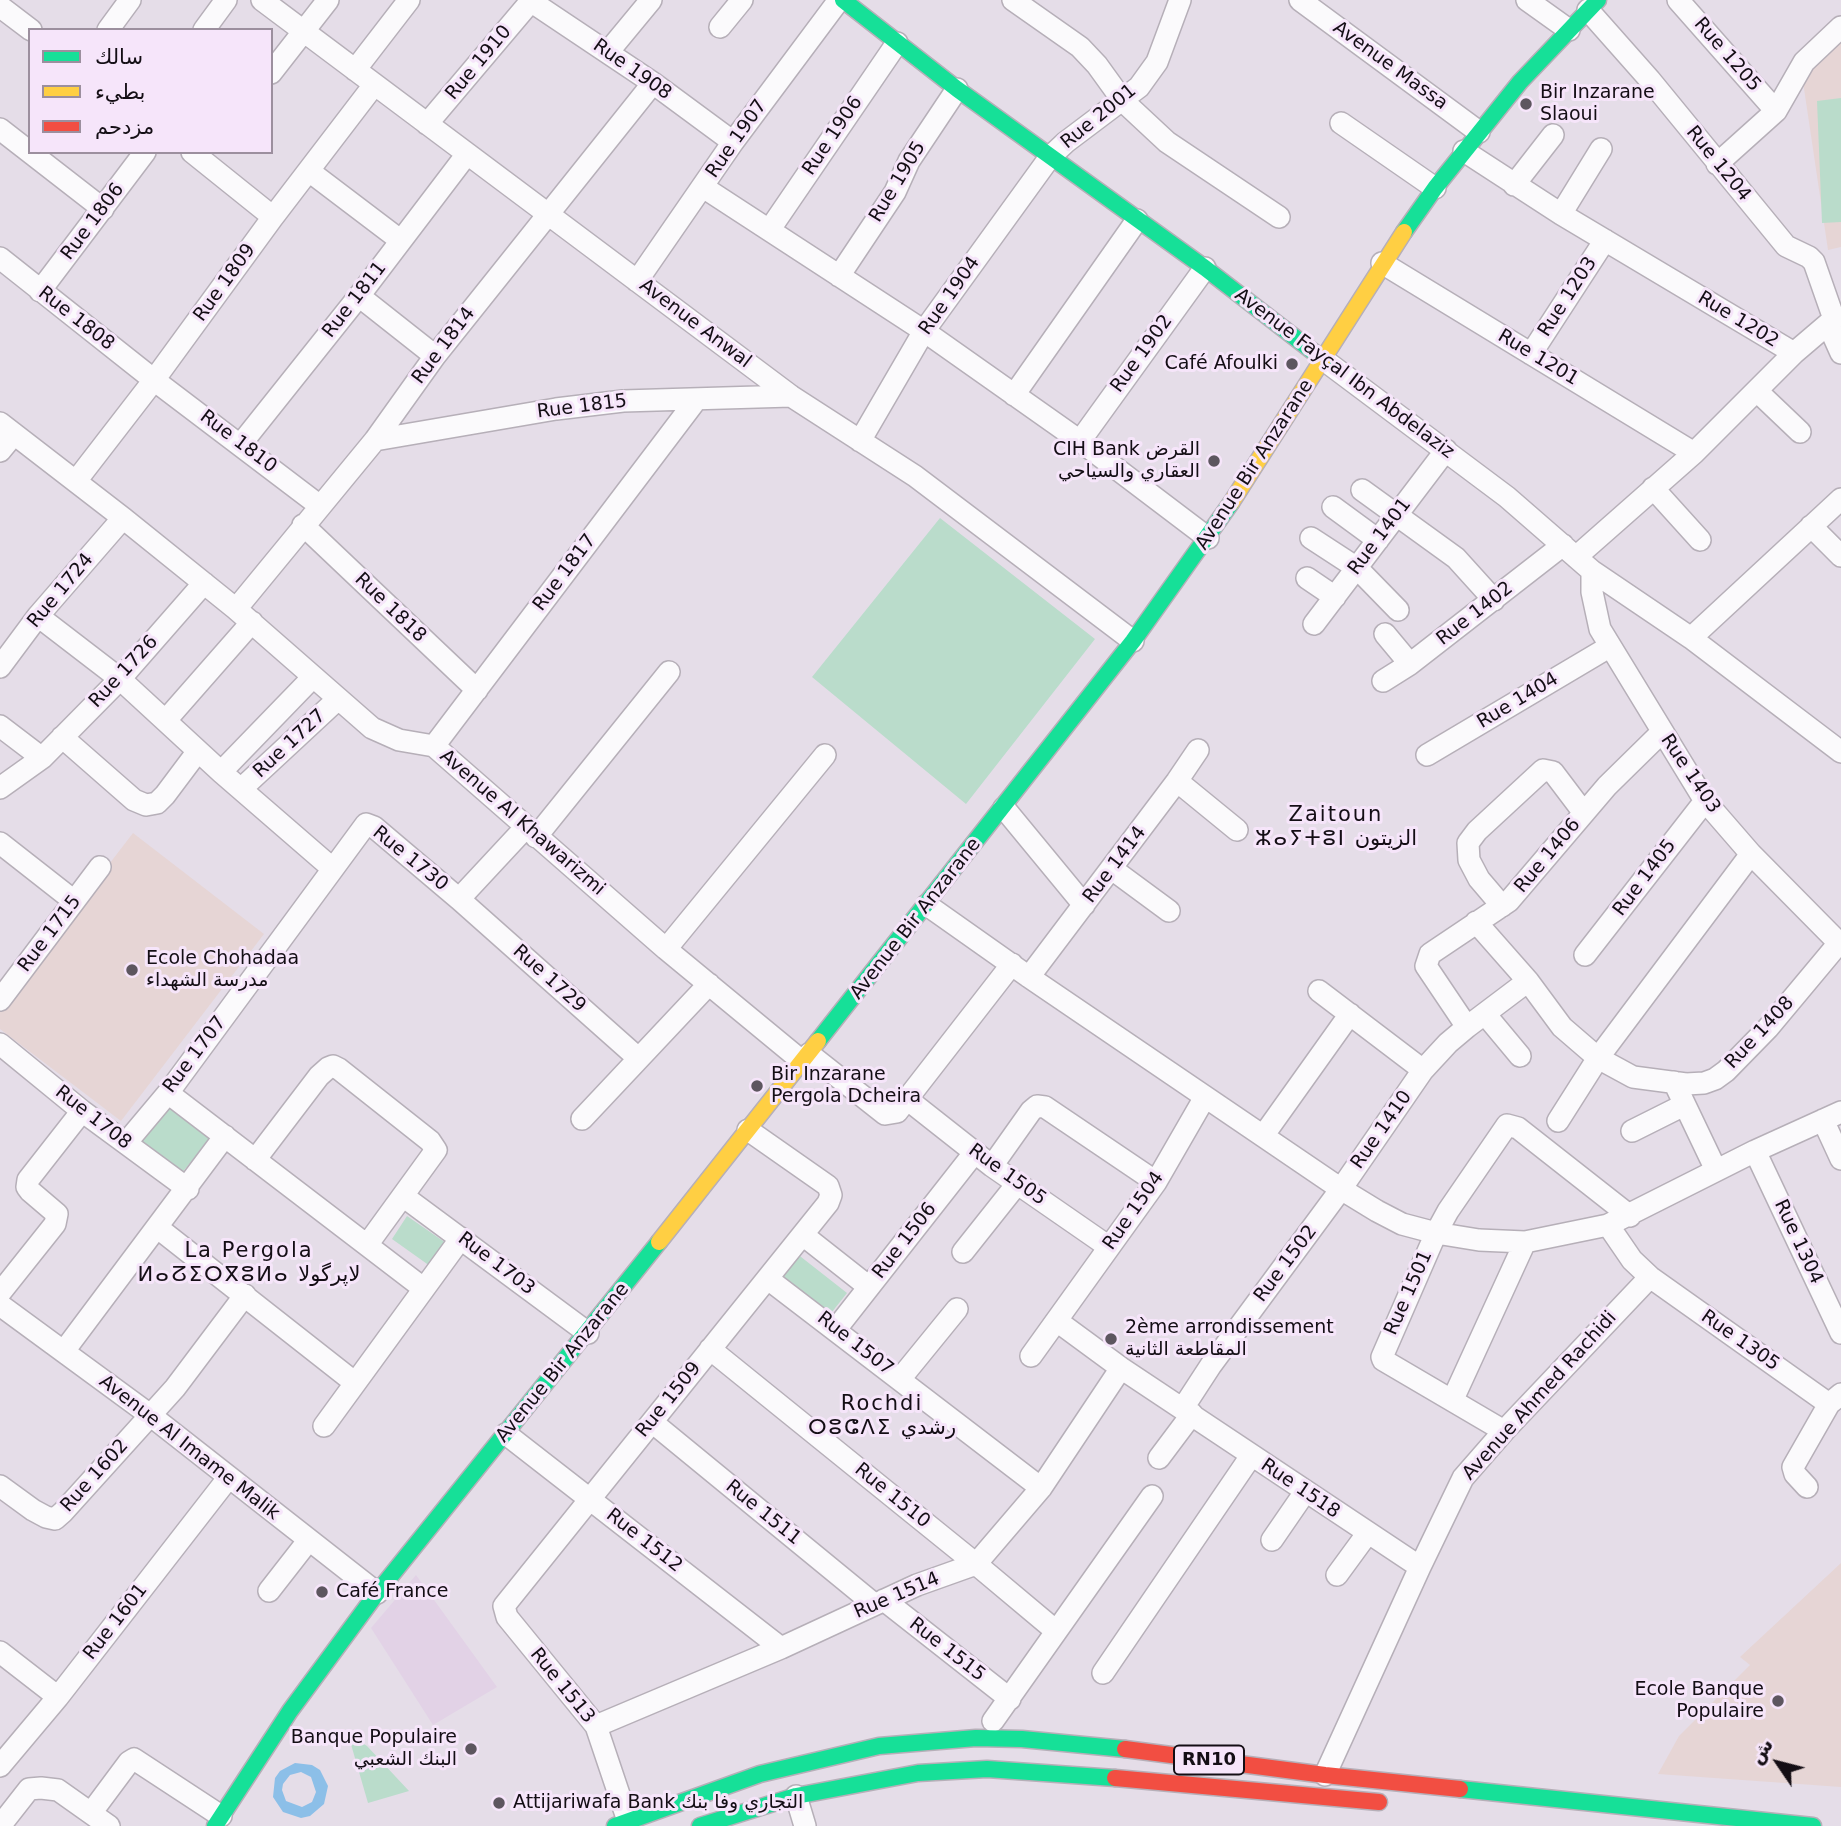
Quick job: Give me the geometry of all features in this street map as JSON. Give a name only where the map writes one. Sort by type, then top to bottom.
[{"type":"street","points":[[109,28],[130,0]]},
{"type":"street","points":[[205,28],[226,0]]},
{"type":"street","name":"Avenue Anwal","points":[[262,0],[791,396],[915,476],[1133,641]]},
{"type":"street","points":[[273,70],[328,0]]},
{"type":"street","points":[[355,70],[409,0]]},
{"type":"street","points":[[608,52],[651,0]]},
{"type":"street","points":[[720,27],[742,0]]},
{"type":"street","name":"Avenue Fayçal Ibn Abdelaziz","points":[[841,0],[957,89],[1205,268],[1446,450],[1592,571],[1691,638],[1841,752]]},
{"type":"street","name":"Rue 1907","points":[[637,281],[733,142],[841,0]]},
{"type":"street","points":[[1013,0],[1080,47],[1123,101],[1167,142],[1279,217]]},
{"type":"street","name":"Rue 2001","points":[[1050,157],[1139,87],[1157,62],[1180,0]]},
{"type":"street","name":"Avenue Massa","points":[[1300,0],[1479,132]]},
{"type":"street","points":[[1527,0],[1569,30]]},
{"type":"street","name":"Rue 1205","points":[[1678,0],[1776,111]]},
{"type":"street","name":"Rue 1908","points":[[541,4],[733,142]]},
{"type":"street","name":"Rue 1910","points":[[427,124],[541,4]]},
{"type":"street","name":"Avenue Bir Anzarane","points":[[218,1821],[297,1701],[377,1593],[588,1334],[1133,641],[1208,538],[1324,360],[1382,263],[1435,188],[1520,82],[1593,5]]},
{"type":"street","name":"Rue 1204","points":[[1593,5],[1717,164],[1786,246],[1814,262],[1834,320],[1841,353]]},
{"type":"street","points":[[4,6],[29,28]]},
{"type":"street","points":[[1717,164],[1776,111],[1804,62],[1841,27]]},
{"type":"street","name":"Rue 1906","points":[[770,229],[897,43]]},
{"type":"street","name":"Rue 1814","points":[[244,615],[303,525],[375,440],[435,356],[653,83]]},
{"type":"street","name":"Rue 1809","points":[[76,481],[374,85]]},
{"type":"street","name":"Rue 1905","points":[[839,276],[895,192],[909,161],[957,89]]},
{"type":"street","points":[[1341,123],[1435,188]]},
{"type":"street","points":[[0,129],[28,151]]},
{"type":"street","points":[[1514,185],[1553,135]]},
{"type":"street","points":[[1561,214],[1601,149]]},
{"type":"street","name":"Rue 1202","points":[[1464,151],[1561,214],[1794,354],[1694,453],[1570,551]]},
{"type":"street","points":[[32,154],[103,209]]},
{"type":"street","name":"Rue 1806","points":[[40,291],[144,154]]},
{"type":"street","name":"Rue 1811","points":[[241,444],[467,154]]},
{"type":"street","points":[[201,155],[273,217]]},
{"type":"street","name":"Rue 1904","points":[[860,441],[924,331],[1050,157]]},
{"type":"street","points":[[309,171],[400,240]]},
{"type":"street","points":[[703,187],[924,331],[1080,441],[1208,538]]},
{"type":"street","points":[[1014,395],[1137,220]]},
{"type":"street","name":"Rue 1203","points":[[1531,354],[1605,240]]},
{"type":"street","name":"Rue 1808","points":[[0,258],[154,380]]},
{"type":"street","name":"Rue 1201","points":[[1382,263],[1694,453]]},
{"type":"street","name":"Rue 1902","points":[[1080,441],[1205,268]]},
{"type":"street","points":[[359,296],[435,356]]},
{"type":"street","points":[[1794,354],[1834,320]]},
{"type":"street","name":"Rue 1810","points":[[154,380],[320,506]]},
{"type":"street","points":[[1758,392],[1800,432]]},
{"type":"street","name":"Rue 1815","points":[[375,440],[622,401],[791,396]]},
{"type":"street","name":"Rue 1817","points":[[434,746],[696,400]]},
{"type":"street","points":[[0,451],[7,428]]},
{"type":"street","name":"Avenue Al Khawarizmi","points":[[7,428],[244,615],[372,728],[399,740],[434,746],[666,949],[806,1058]]},
{"type":"street","name":"Rue 1401","points":[[1314,624],[1446,450]]},
{"type":"street","points":[[1653,488],[1700,540]]},
{"type":"street","points":[[1362,490],[1457,558],[1494,600]]},
{"type":"street","points":[[1691,638],[1841,499]]},
{"type":"street","points":[[1333,507],[1378,540]]},
{"type":"street","name":"Rue 1724","points":[[0,667],[38,616],[123,517]]},
{"type":"street","name":"Rue 1818","points":[[303,525],[477,690]]},
{"type":"street","points":[[1811,526],[1841,556]]},
{"type":"street","points":[[1311,537],[1357,568],[1398,610]]},
{"type":"street","name":"Rue 1402","points":[[1384,681],[1494,600],[1570,551]]},
{"type":"street","name":"Rue 1403","points":[[1592,571],[1595,614],[1609,647],[1704,801],[1751,854],[1840,944]]},
{"type":"street","points":[[1307,578],[1335,597]]},
{"type":"street","name":"Rue 1726","points":[[0,788],[41,758],[120,679],[204,583]]},
{"type":"street","points":[[166,720],[244,615]]},
{"type":"street","points":[[38,616],[120,679],[332,869]]},
{"type":"street","points":[[1385,634],[1410,664]]},
{"type":"street","name":"Rue 1404","points":[[1427,755],[1609,647]]},
{"type":"street","points":[[459,899],[531,832],[668,672]]},
{"type":"street","points":[[221,772],[313,677]]},
{"type":"street","name":"Rue 1727","points":[[241,789],[338,699]]},
{"type":"street","points":[[2,733],[41,758]]},
{"type":"street","name":"Rue 1406","points":[[1466,1027],[1426,966],[1430,954],[1502,906],[1518,892],[1619,773],[1662,733]]},
{"type":"street","points":[[62,737],[134,800],[146,805],[157,803],[165,795],[198,751]]},
{"type":"street","name":"Rue 1414","points":[[1021,971],[1084,905],[1198,750]]},
{"type":"street","points":[[666,949],[825,755]]},
{"type":"street","points":[[1502,906],[1479,879],[1469,860],[1468,844],[1477,831],[1543,770],[1553,772],[1584,813]]},
{"type":"street","points":[[1177,781],[1237,830]]},
{"type":"street","name":"Rue 1405","points":[[1585,955],[1704,801]]},
{"type":"street","points":[[1003,808],[1084,905]]},
{"type":"street","name":"Rue 1730","points":[[362,829],[366,824],[374,827],[459,899]]},
{"type":"street","name":"Rue 1707","points":[[126,1143],[168,1093],[362,829]]},
{"type":"street","points":[[0,843],[74,901]]},
{"type":"street","points":[[1558,1121],[1598,1058],[1751,854]]},
{"type":"street","name":"Rue 1715","points":[[0,1000],[100,867]]},
{"type":"street","points":[[1112,869],[1169,911]]},
{"type":"street","name":"Rue 1729","points":[[459,899],[638,1058]]},
{"type":"street","points":[[928,905],[1341,1189],[1402,1224],[1479,1240],[1525,1242],[1608,1226],[1716,1170],[1832,1116],[1841,1159]]},
{"type":"street","name":"Rue 1408","points":[[1476,922],[1528,981],[1562,1027],[1598,1058],[1633,1077],[1674,1082],[1704,1083],[1716,1079],[1726,1071],[1768,1028],[1840,944]]},
{"type":"street","points":[[806,1058],[885,1114],[897,1112],[1021,971]]},
{"type":"street","name":"Rue 1410","points":[[1341,1189],[1423,1070],[1466,1027],[1528,981]]},
{"type":"street","points":[[582,1119],[709,984]]},
{"type":"street","points":[[1318,992],[1423,1070]]},
{"type":"street","points":[[1263,1136],[1350,1014]]},
{"type":"street","points":[[1485,1014],[1520,1056]]},
{"type":"street","name":"Rue 1708","points":[[3,1052],[188,1189]]},
{"type":"street","points":[[255,1160],[319,1076],[333,1066],[339,1069],[435,1146],[436,1150],[367,1245]]},
{"type":"street","points":[[1674,1082],[1716,1170]]},
{"type":"street","points":[[168,1093],[423,1288]]},
{"type":"street","name":"Rue 1504","points":[[1031,1356],[1156,1182],[1205,1097]]},
{"type":"street","name":"Rue 1505","points":[[907,1099],[992,1166],[1109,1247]]},
{"type":"street","points":[[1632,1131],[1684,1105]]},
{"type":"street","points":[[992,1166],[1037,1106],[1045,1107],[1156,1182]]},
{"type":"street","points":[[0,1293],[55,1224],[57,1214],[27,1187],[29,1180],[82,1111]]},
{"type":"street","name":"Rue 1501","points":[[1453,1399],[1383,1360],[1383,1353],[1436,1233],[1507,1125],[1518,1128],[1630,1216]]},
{"type":"street","name":"Rue 1509","points":[[510,1598],[828,1203],[831,1195],[828,1186],[748,1130]]},
{"type":"street","points":[[64,1351],[188,1189],[225,1136]]},
{"type":"street","name":"Rue 1304","points":[[1755,1151],[1841,1333]]},
{"type":"street","name":"Rue 1506","points":[[836,1329],[975,1152]]},
{"type":"street","points":[[963,1252],[1017,1184]]},
{"type":"street","name":"Rue 1502","points":[[1159,1458],[1211,1365],[1341,1189]]},
{"type":"street","name":"Rue 1703","points":[[402,1196],[588,1334]]},
{"type":"street","points":[[1608,1226],[1632,1260],[1650,1277]]},
{"type":"street","points":[[158,1228],[354,1382]]},
{"type":"street","points":[[803,1235],[869,1287]]},
{"type":"street","points":[[324,1426],[461,1238]]},
{"type":"street","points":[[1504,1431],[1453,1399],[1525,1242]]},
{"type":"street","name":"Rue 1305","points":[[1650,1277],[1835,1399]]},
{"type":"street","name":"Avenue Ahmed Rachidi","points":[[1325,1775],[1463,1479],[1504,1431],[1650,1277]]},
{"type":"street","name":"Rue 1507","points":[[768,1279],[1041,1488]]},
{"type":"street","points":[[150,1415],[175,1388],[245,1295]]},
{"type":"street","name":"Avenue Al Imame Malik","points":[[0,1305],[150,1415],[377,1593]]},
{"type":"street","points":[[900,1379],[957,1309]]},
{"type":"street","points":[[1057,1321],[1121,1368],[1187,1411]]},
{"type":"street","name":"Rue 1510","points":[[710,1349],[1056,1631]]},
{"type":"street","name":"Rue 1514","points":[[596,1726],[781,1648],[879,1602],[976,1564],[1041,1488],[1121,1368]]},
{"type":"street","points":[[1807,1487],[1795,1474],[1793,1467],[1835,1399]]},
{"type":"street","name":"Rue 1518","points":[[1187,1411],[1420,1567]]},
{"type":"street","name":"Rue 1602","points":[[0,1486],[33,1510],[55,1519],[150,1415]]},
{"type":"street","name":"Rue 1511","points":[[652,1422],[879,1602]]},
{"type":"street","name":"Rue 1512","points":[[506,1434],[781,1648]]},
{"type":"street","points":[[1103,1672],[1251,1456]]},
{"type":"street","name":"Rue 1601","points":[[0,1766],[58,1697],[229,1477]]},
{"type":"street","points":[[1272,1541],[1305,1492]]},
{"type":"street","points":[[993,1721],[1152,1496]]},
{"type":"street","points":[[1337,1575],[1367,1534]]},
{"type":"street","points":[[269,1591],[308,1541]]},
{"type":"street","name":"Rue 1513","points":[[510,1598],[505,1606],[507,1617],[596,1726],[622,1823]]},
{"type":"street","name":"Rue 1515","points":[[879,1602],[1010,1699]]},
{"type":"street","points":[[0,1652],[58,1697]]},
{"type":"street","name":"RN10","points":[[622,1823],[760,1774],[821,1758],[879,1746],[976,1738],[1100,1746],[1677,1819],[1813,1826]]},
{"type":"street","points":[[91,1813],[134,1759],[218,1821]]},
{"type":"street","points":[[0,1766],[29,1789],[58,1790],[109,1826]]},
{"type":"street","name":"RN10","points":[[700,1826],[796,1796],[918,1773],[987,1769],[1124,1778],[1392,1804]]},
{"type":"street","points":[[0,1826],[29,1789]]},
{"type":"street","points":[[796,1796],[805,1826]]},
{"type":"shaded area","points":[[1841,37],[1841,247],[1828,250],[1802,75]]},
{"type":"shaded area","name":"Ecole Chohadaa مدرسة الشهداء","points":[[133,833],[264,934],[121,1121],[0,1029],[0,1006]]},
{"type":"shaded area","name":"Ecole Banque Populaire","points":[[1841,1563],[1841,1787],[1658,1774],[1679,1736],[1750,1665],[1740,1657]]},
{"type":"shaded area","points":[[416,1575],[497,1687],[433,1725],[371,1628]]},
{"type":"green space","points":[[1841,98],[1841,222],[1822,223],[1817,101]]},
{"type":"green space","points":[[940,518],[1095,639],[966,804],[812,677]]},
{"type":"green space","points":[[169,1105],[210,1139],[180,1175],[140,1141]]},
{"type":"green space","points":[[407,1216],[446,1243],[430,1266],[392,1239]]},
{"type":"green space","points":[[796,1253],[847,1293],[828,1317],[777,1277]]},
{"type":"green space","points":[[348,1734],[367,1746],[409,1791],[368,1803]]},
{"type":"water","points":[[295,1763],[312,1765],[320,1770],[328,1786],[324,1804],[310,1816],[301,1818],[283,1812],[273,1797],[275,1778],[280,1771]],"holes":[[[301,1772],[311,1777],[316,1792],[312,1802],[302,1807],[286,1801],[282,1790],[290,1775]]]},
{"type":"traffic: fast","points":[[843,0],[957,89],[1205,268],[1324,360]]},
{"type":"traffic: fast","points":[[1404,232],[1435,188],[1520,82],[1598,0]]},
{"type":"traffic: fast","points":[[818,1041],[1133,641],[1231,503]]},
{"type":"traffic: fast","points":[[215,1826],[290,1711],[377,1593],[659,1242]]},
{"type":"traffic: fast","points":[[615,1826],[760,1774],[879,1746],[976,1738],[1022,1739],[1125,1749]]},
{"type":"traffic: fast","points":[[700,1826],[796,1796],[918,1773],[987,1769],[1115,1778]]},
{"type":"traffic: fast","points":[[1460,1789],[1813,1826]]},
{"type":"traffic: slow","points":[[1231,503],[1404,232]]},
{"type":"traffic: slow","points":[[659,1242],[818,1041]]},
{"type":"traffic: jam","points":[[1125,1749],[1325,1775],[1460,1789]]},
{"type":"traffic: jam","points":[[1115,1778],[1379,1802]]},
{"type":"place","name":"Bir Inzarane Slaoui","points":[[1526,104]]},
{"type":"place","name":"Café Afoulki","points":[[1292,364]]},
{"type":"place","name":"CIH Bank القرض العقاري والسياحي","points":[[1214,461]]},
{"type":"place","name":"Ecole Chohadaa مدرسة الشهداء","points":[[132,970]]},
{"type":"place","name":"Bir Inzarane Pergola Dcheira","points":[[757,1086]]},
{"type":"place","name":"2ème arrondissement المقاطعة الثانية","points":[[1111,1339]]},
{"type":"place","name":"Café France","points":[[322,1592]]},
{"type":"place","name":"Ecole Banque Populaire","points":[[1778,1701]]},
{"type":"place","name":"Banque Populaire البنك الشعبي","points":[[471,1749]]},
{"type":"place","name":"Attijariwafa Bank التجاري وفا بنك","points":[[499,1803]]},
{"type":"district","name":"Zaitoun ⵣⴰⵢⵜⵓⵏ الزيتون","points":[[1336,828]]},
{"type":"district","name":"La Pergola ⵍⴰⵒⵉⵔⴳⵓⵍⴰ لاپرگولا","points":[[249,1264]]},
{"type":"district","name":"Rochdi ⵔⵓⵛⴷⵉ رشدي","points":[[882,1417]]}]
